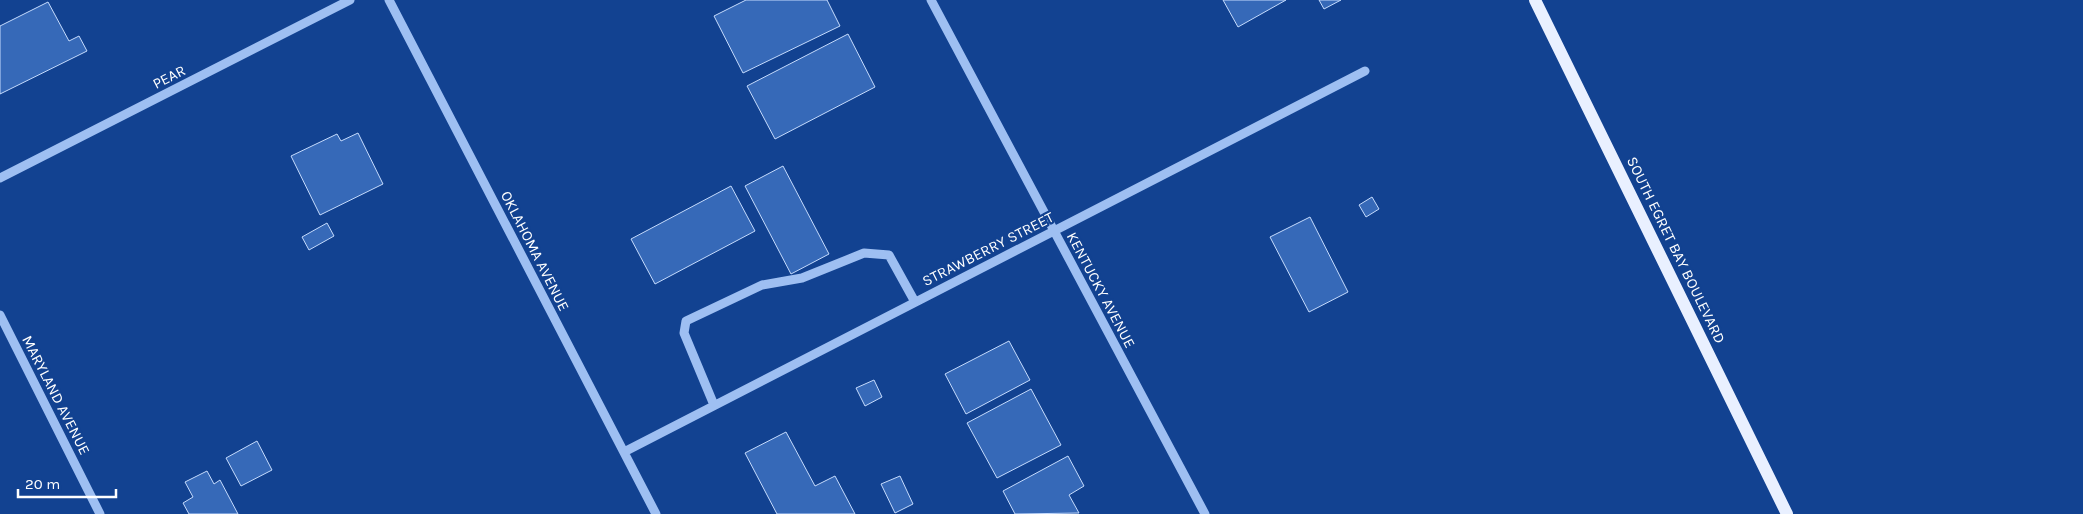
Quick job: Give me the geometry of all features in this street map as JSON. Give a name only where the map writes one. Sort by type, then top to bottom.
[{"type":"main road","name":"SOUTH EGRET BAY BOULEVARD","points":[[1535,0],[1787,514]]},
{"type":"street","name":"PEAR","points":[[0,178],[350,0]]},
{"type":"street","name":"OKLAHOMA AVENUE","points":[[389,0],[656,514]]},
{"type":"street","name":"KENTUCKY AVENUE","points":[[931,0],[1205,514]]},
{"type":"street","name":"STRAWBERRY STREET","points":[[624,452],[1366,71]]},
{"type":"street","points":[[714,405],[684,332],[686,321],[762,285],[802,278],[864,253],[889,255],[916,302]]},
{"type":"street","name":"MARYLAND AVENUE","points":[[0,316],[100,514]]},
{"type":"building","points":[[746,0],[827,0],[840,26],[743,73],[714,16]]},
{"type":"building","points":[[1223,0],[1286,0],[1238,27]]},
{"type":"building","points":[[1319,0],[1341,0],[1324,9]]},
{"type":"building","points":[[48,2],[69,41],[79,36],[87,51],[0,94],[0,26]]},
{"type":"building","points":[[848,34],[875,87],[775,139],[747,86]]},
{"type":"building","points":[[358,133],[383,184],[320,215],[291,156],[337,134],[341,141]]},
{"type":"building","points":[[783,166],[829,254],[791,274],[745,186]]},
{"type":"building","points":[[731,186],[755,231],[655,284],[631,239]]},
{"type":"building","points":[[1372,197],[1379,209],[1366,217],[1359,205]]},
{"type":"building","points":[[1310,217],[1348,292],[1309,312],[1270,237]]},
{"type":"building","points":[[327,223],[334,236],[309,250],[302,237]]},
{"type":"building","points":[[1009,341],[1030,380],[966,414],[945,374]]},
{"type":"building","points":[[874,380],[882,397],[865,406],[856,388]]},
{"type":"building","points":[[1031,389],[1061,445],[997,478],[967,423]]},
{"type":"building","points":[[786,432],[815,486],[835,476],[855,514],[777,514],[745,453]]},
{"type":"building","points":[[257,441],[272,470],[241,486],[226,458]]},
{"type":"building","points":[[1068,456],[1084,486],[1069,495],[1079,513],[1015,514],[1003,491]]},
{"type":"building","points":[[207,471],[214,484],[220,480],[238,514],[189,514],[183,503],[193,497],[185,482]]},
{"type":"building","points":[[900,476],[913,504],[895,513],[881,484]]}]
